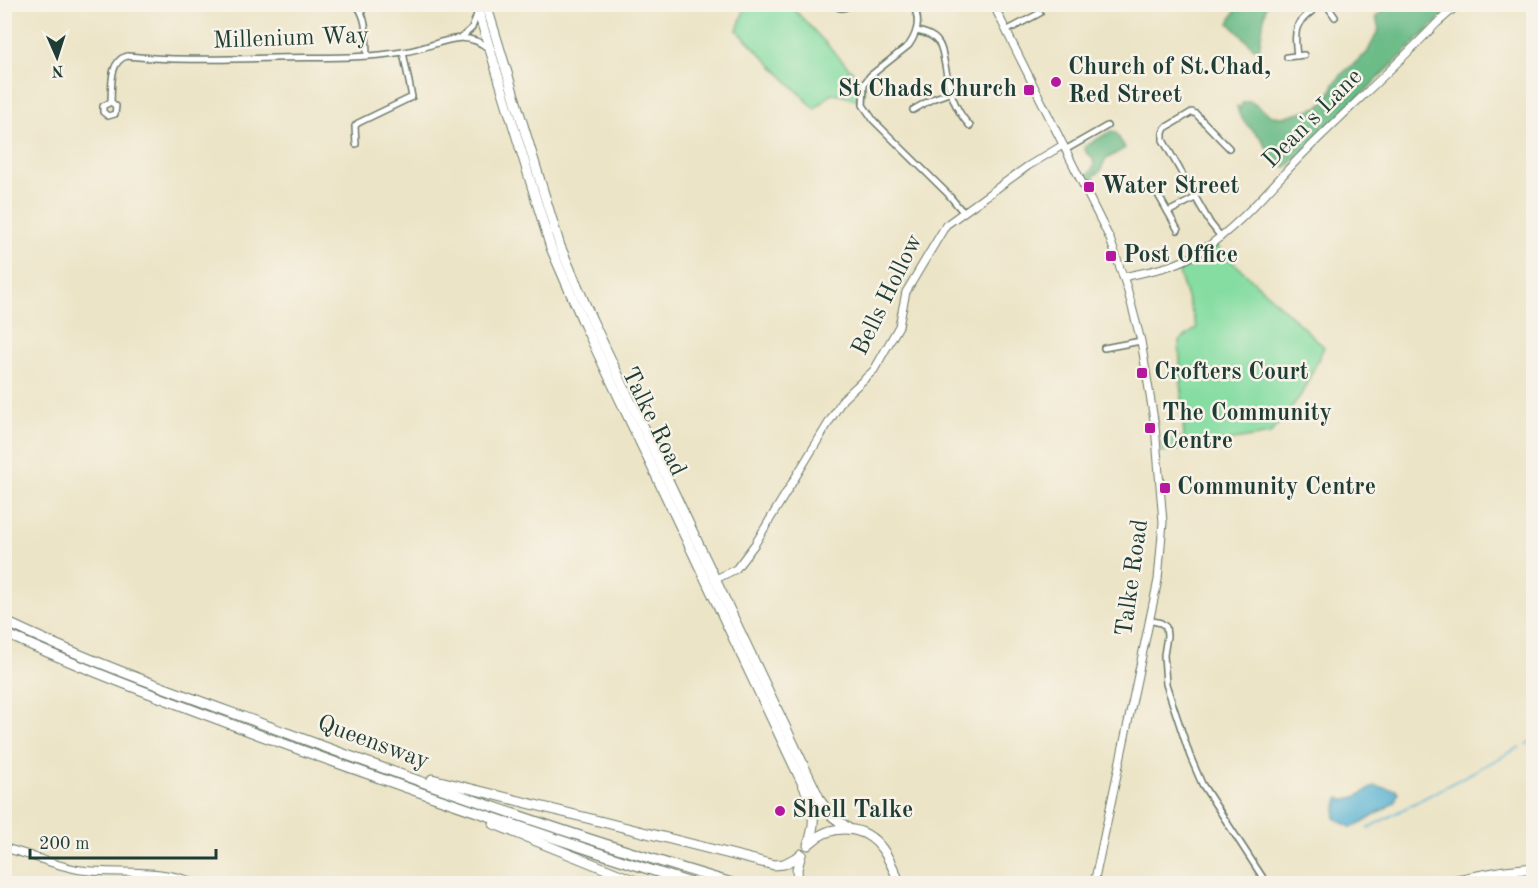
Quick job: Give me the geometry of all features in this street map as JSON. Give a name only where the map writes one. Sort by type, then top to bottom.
[{"type":"highway","name":"Talke Road","points":[[486,4],[560,246],[592,320],[821,802],[832,816],[848,828],[867,834],[875,840],[884,850],[895,872]]},
{"type":"highway","name":"Talke Road","points":[[477,8],[551,249],[585,326],[808,795],[813,809],[814,825],[808,845]]},
{"type":"highway","name":"Queensway","points":[[4,621],[126,674],[355,758],[585,838],[736,884]]},
{"type":"highway","name":"Queensway","points":[[4,633],[57,657],[166,700],[400,785],[694,884]]},
{"type":"highway","points":[[355,758],[480,793],[746,860],[780,865],[801,855]]},
{"type":"highway","points":[[400,785],[643,884]]},
{"type":"highway","points":[[798,884],[797,868],[801,855],[808,845],[821,834],[848,828]]},
{"type":"highway","points":[[1435,884],[1533,868]]},
{"type":"highway","points":[[895,872],[900,884]]},
{"type":"highway","points":[[895,872],[906,884]]},
{"type":"highway","points":[[1500,884],[1533,879]]},
{"type":"street","points":[[356,4],[363,13],[367,56]]},
{"type":"street","points":[[834,4],[843,9],[851,4]]},
{"type":"street","points":[[912,4],[918,17],[917,31],[909,45],[870,76],[864,84],[863,105],[874,121],[947,193],[963,212]]},
{"type":"street","name":"Talke Road","points":[[993,4],[1110,239],[1124,277],[1141,341],[1155,426],[1162,505],[1161,556],[1094,884]]},
{"type":"street","points":[[1287,57],[1300,56],[1294,34],[1297,26],[1321,4]]},
{"type":"street","points":[[1326,4],[1334,14]]},
{"type":"street","name":"Dean's Lane","points":[[1124,277],[1179,263],[1221,237],[1273,188],[1295,162],[1459,4]]},
{"type":"street","points":[[462,37],[472,28],[477,8]]},
{"type":"street","points":[[1006,31],[1040,13]]},
{"type":"street","points":[[917,31],[932,36],[939,42],[950,93],[959,112],[969,125],[960,128]]},
{"type":"street","points":[[462,37],[478,40],[489,49]]},
{"type":"street","name":"Millenium Way","points":[[111,102],[115,63],[120,57],[180,60],[367,56],[403,52],[462,37]]},
{"type":"street","points":[[356,144],[355,126],[358,123],[412,97],[403,52]]},
{"type":"street","points":[[913,110],[932,99],[950,93]]},
{"type":"street","points":[[1221,237],[1163,140],[1164,131],[1187,113],[1194,113],[1230,148]]},
{"type":"street","points":[[1064,148],[1104,129]]},
{"type":"street","name":"Bells Hollow","points":[[716,579],[736,569],[755,544],[843,399],[874,370],[899,326],[906,292],[946,225],[1028,166],[1064,148]]},
{"type":"street","points":[[1156,190],[1178,230]]},
{"type":"street","points":[[1168,212],[1196,198]]},
{"type":"street","points":[[1104,348],[1141,341]]},
{"type":"street","points":[[1149,620],[1166,627],[1164,655],[1166,684],[1202,784],[1267,884]]},
{"type":"street","points":[[4,848],[81,870],[162,874],[181,877],[197,884]]},
{"type":"green space","points":[[746,5],[790,5],[864,84],[863,101],[832,93],[815,109],[737,30]]},
{"type":"green space","points":[[1238,5],[1266,5],[1259,49],[1256,50],[1229,23]]},
{"type":"green space","points":[[1388,5],[1454,5],[1286,168],[1272,157],[1261,138],[1245,123],[1237,106],[1241,108],[1242,103],[1250,101],[1272,116],[1283,117],[1318,107],[1327,100],[1334,84],[1344,72],[1367,53],[1379,29],[1376,17]]},
{"type":"green space","points":[[1111,131],[1116,133],[1125,148],[1105,160],[1100,172],[1093,176],[1095,179],[1089,183],[1086,177],[1094,167],[1093,159],[1084,147]]},
{"type":"green space","points":[[1215,245],[1324,347],[1301,395],[1270,434],[1162,452],[1161,442],[1184,438],[1179,341],[1197,328],[1178,270]]},
{"type":"water","points":[[1374,786],[1396,790],[1398,792],[1395,802],[1352,828],[1335,818],[1339,798],[1353,798]]},
{"type":"waterway","points":[[1526,744],[1534,740]]},
{"type":"waterway","points":[[1368,828],[1520,747]]},
{"type":"place","name":"Church of St.Chad, Red Street","points":[[1056,82]]},
{"type":"place","name":"St Chads Church","points":[[1029,90]]},
{"type":"place","name":"Water Street","points":[[1089,187]]},
{"type":"place","name":"Post Office","points":[[1111,256]]},
{"type":"place","name":"Crofters Court","points":[[1142,373]]},
{"type":"place","name":"The Community Centre","points":[[1150,428]]},
{"type":"place","name":"Community Centre","points":[[1165,488]]},
{"type":"place","name":"Shell Talke","points":[[780,811]]}]
